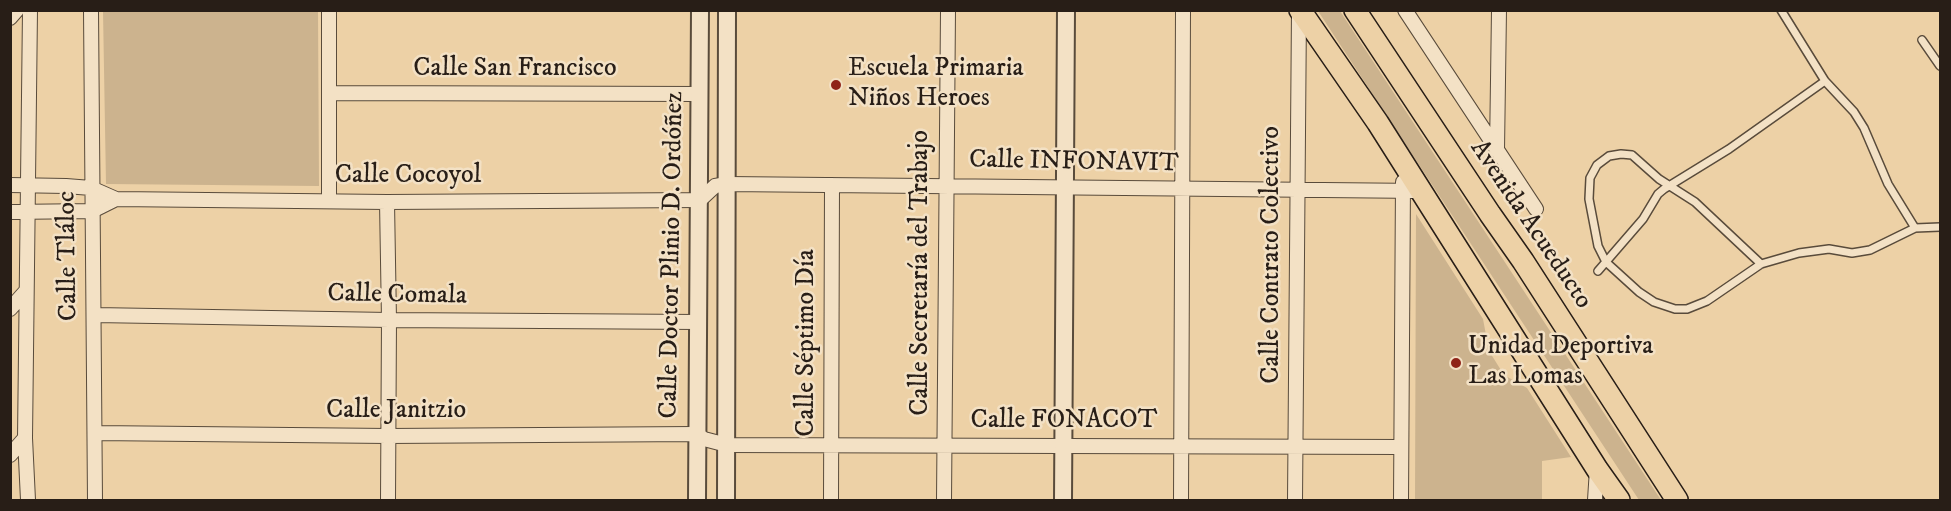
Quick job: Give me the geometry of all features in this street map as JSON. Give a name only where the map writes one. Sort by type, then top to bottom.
[{"type":"main road","points":[[1300,10],[1353,84],[1403,162],[1412,191],[1619,501]]},
{"type":"main road","name":"Avenida Acueducto","points":[[1355,10],[1523,261],[1677,501]]},
{"type":"street","points":[[10,18],[17,10]]},
{"type":"street","points":[[28,501],[25,438],[30,10]]},
{"type":"street","name":"Calle Tláloc","points":[[91,10],[95,501]]},
{"type":"street","points":[[329,10],[329,201]]},
{"type":"street","name":"Calle Doctor Plinio D. Ordóñez","points":[[697,501],[700,10]]},
{"type":"street","name":"Calle Doctor Plinio D. Ordóñez","points":[[726,501],[727,10]]},
{"type":"street","name":"Calle Secretaría del Trabajo","points":[[944,501],[948,10]]},
{"type":"street","points":[[1063,501],[1066,10]]},
{"type":"street","points":[[1181,501],[1183,10]]},
{"type":"street","name":"Calle Contrato Colectivo","points":[[1295,501],[1300,10]]},
{"type":"street","points":[[1497,150],[1499,10]]},
{"type":"street","points":[[1405,11],[1536,209]]},
{"type":"street","points":[[700,71],[726,72]]},
{"type":"street","name":"Calle San Francisco","points":[[329,93],[700,94]]},
{"type":"street","points":[[700,200],[715,186],[727,184]]},
{"type":"street","name":"Calle INFONAVIT","points":[[727,184],[1412,191]]},
{"type":"street","name":"Calle Séptimo Día","points":[[831,501],[832,185]]},
{"type":"street","name":"Calle Cocoyol","points":[[10,186],[91,188],[116,199],[387,202],[700,200]]},
{"type":"street","points":[[1401,501],[1401,447],[1412,191]]},
{"type":"street","name":"Calle Cocoyol","points":[[92,211],[116,199]]},
{"type":"street","points":[[387,202],[388,501]]},
{"type":"street","points":[[10,212],[92,211]]},
{"type":"street","points":[[10,309],[26,291]]},
{"type":"street","name":"Calle Comala","points":[[94,315],[699,322]]},
{"type":"street","name":"Calle Janitzio","points":[[95,433],[388,436],[696,434]]},
{"type":"street","name":"Calle FONACOT","points":[[696,434],[713,442],[727,445],[1401,447]]},
{"type":"street","points":[[10,455],[25,438]]},
{"type":"street","points":[[1595,501],[1597,469]]},
{"type":"lane","points":[[1781,10],[1825,81],[1854,112],[1864,128],[1888,184],[1915,228]]},
{"type":"lane","points":[[1922,40],[1941,66]]},
{"type":"lane","points":[[1598,271],[1643,219],[1658,194],[1729,149],[1825,81]]},
{"type":"lane","points":[[1761,264],[1695,202],[1669,186],[1632,155],[1609,156],[1597,165],[1590,178],[1589,199],[1598,246],[1606,262],[1639,292],[1664,306],[1687,309],[1707,301],[1761,264],[1799,253],[1829,249],[1852,253],[1870,250],[1915,228],[1941,227]]},
{"type":"shaded area","points":[[103,11],[318,11],[319,186],[106,184]]},
{"type":"shaded area","points":[[1318,11],[1340,11],[1661,500],[1639,500]]},
{"type":"shaded area","name":"Unidad Deportiva Las Lomas","points":[[1416,214],[1483,319],[1489,351],[1504,375],[1527,388],[1571,457],[1542,461],[1542,500],[1415,500]]},
{"type":"place","name":"Escuela Primaria Niños Heroes","points":[[836,85]]},
{"type":"place","name":"Unidad Deportiva Las Lomas","points":[[1456,363]]}]
